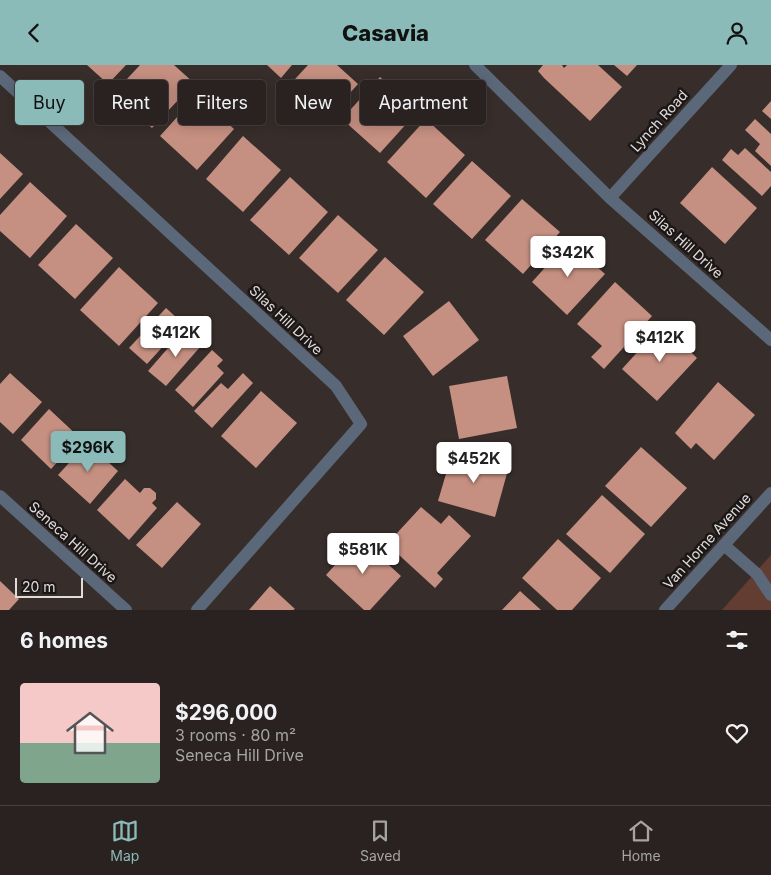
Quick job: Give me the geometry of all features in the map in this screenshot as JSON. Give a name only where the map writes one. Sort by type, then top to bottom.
[{"type":"street","name":"Silas Hill Drive","points":[[474,65],[610,198],[771,340]]},
{"type":"street","name":"Lynch Road","points":[[610,198],[731,65]]},
{"type":"street","name":"Silas Hill Drive","points":[[0,76],[336,386],[361,424],[197,610]]},
{"type":"street","name":"Van Horne Avenue","points":[[665,610],[771,493]]},
{"type":"street","name":"Seneca Hill Drive","points":[[0,496],[126,610]]},
{"type":"street","points":[[724,545],[758,574],[771,595]]},
{"type":"shaded area","points":[[771,555],[771,610],[722,610]]},
{"type":"building","points":[[87,65],[126,65],[112,80],[104,80]]},
{"type":"building","points":[[140,65],[174,65],[191,80],[178,80],[178,100],[168,111],[168,80],[126,80]]},
{"type":"building","points":[[267,65],[292,65],[281,78]]},
{"type":"building","points":[[308,65],[337,65],[358,84],[350,93],[350,80],[294,80]]},
{"type":"building","points":[[543,65],[562,65],[564,68],[567,65],[598,65],[622,87],[590,121],[538,71]]},
{"type":"building","points":[[614,65],[637,65],[627,76]]},
{"type":"building","points":[[360,99],[360,125],[405,125],[380,153],[349,125],[350,110]]},
{"type":"building","points":[[771,101],[771,119],[762,111]]},
{"type":"building","points":[[178,116],[178,125],[230,125],[234,129],[197,170],[160,136]]},
{"type":"building","points":[[755,119],[771,134],[771,166],[755,151],[760,144],[745,130]]},
{"type":"building","points":[[421,125],[432,125],[465,155],[426,198],[387,162]]},
{"type":"building","points":[[243,136],[281,170],[243,212],[206,179]]},
{"type":"building","points":[[745,148],[771,172],[771,186],[762,196],[722,160],[731,149],[738,155]]},
{"type":"building","points":[[0,153],[23,174],[0,199]]},
{"type":"building","points":[[472,161],[511,196],[472,239],[433,204]]},
{"type":"building","points":[[712,167],[757,208],[725,244],[680,203]]},
{"type":"building","points":[[290,177],[328,212],[289,255],[250,220]]},
{"type":"building","points":[[30,182],[67,216],[30,258],[0,231],[0,215]]},
{"type":"building","points":[[522,199],[560,232],[523,274],[485,240]]},
{"type":"building","points":[[338,215],[378,250],[338,293],[299,258]]},
{"type":"building","points":[[76,224],[113,258],[75,299],[38,265]]},
{"type":"building","points":[[569,241],[605,274],[567,315],[532,282]]},
{"type":"building","points":[[385,257],[424,292],[384,335],[346,300]]},
{"type":"building","points":[[119,267],[158,303],[119,346],[80,310]]},
{"type":"building","points":[[615,282],[652,316],[604,369],[591,357],[602,346],[577,324]]},
{"type":"building","points":[[449,301],[479,340],[433,376],[403,336]]},
{"type":"building","points":[[166,308],[177,318],[171,324],[178,330],[147,364],[129,348]]},
{"type":"building","points":[[662,325],[697,358],[657,401],[622,369]]},
{"type":"building","points":[[197,330],[207,339],[166,386],[148,371],[175,340],[182,346]]},
{"type":"building","points":[[212,350],[223,360],[217,366],[224,373],[193,407],[175,390]]},
{"type":"building","points":[[10,373],[42,402],[13,434],[0,422],[0,384]]},
{"type":"building","points":[[243,373],[253,383],[212,428],[194,411],[221,383],[228,389]]},
{"type":"building","points":[[507,376],[517,428],[459,439],[449,386]]},
{"type":"building","points":[[718,382],[755,415],[714,460],[696,443],[691,449],[675,433]]},
{"type":"building","points":[[261,391],[297,423],[256,468],[221,436]]},
{"type":"building","points":[[49,409],[80,438],[51,469],[21,440]]},
{"type":"building","points":[[87,443],[118,471],[90,504],[58,475]]},
{"type":"building","points":[[641,447],[687,488],[651,527],[605,486]]},
{"type":"building","points":[[453,450],[509,466],[495,517],[438,501]]},
{"type":"building","points":[[125,479],[140,493],[144,488],[150,488],[156,493],[156,499],[152,503],[157,508],[129,540],[97,510]]},
{"type":"building","points":[[602,495],[645,534],[610,573],[566,534]]},
{"type":"building","points":[[177,502],[201,524],[162,568],[136,545]]},
{"type":"building","points":[[421,507],[441,524],[449,515],[471,536],[437,573],[443,579],[435,588],[387,544]]},
{"type":"building","points":[[359,538],[401,576],[370,610],[364,610],[326,575]]},
{"type":"building","points":[[558,539],[601,578],[572,610],[557,610],[522,578]]},
{"type":"building","points":[[0,581],[19,599],[9,610],[0,610]]},
{"type":"building","points":[[270,586],[295,609],[249,610]]},
{"type":"building","points":[[520,591],[541,610],[502,610]]}]
